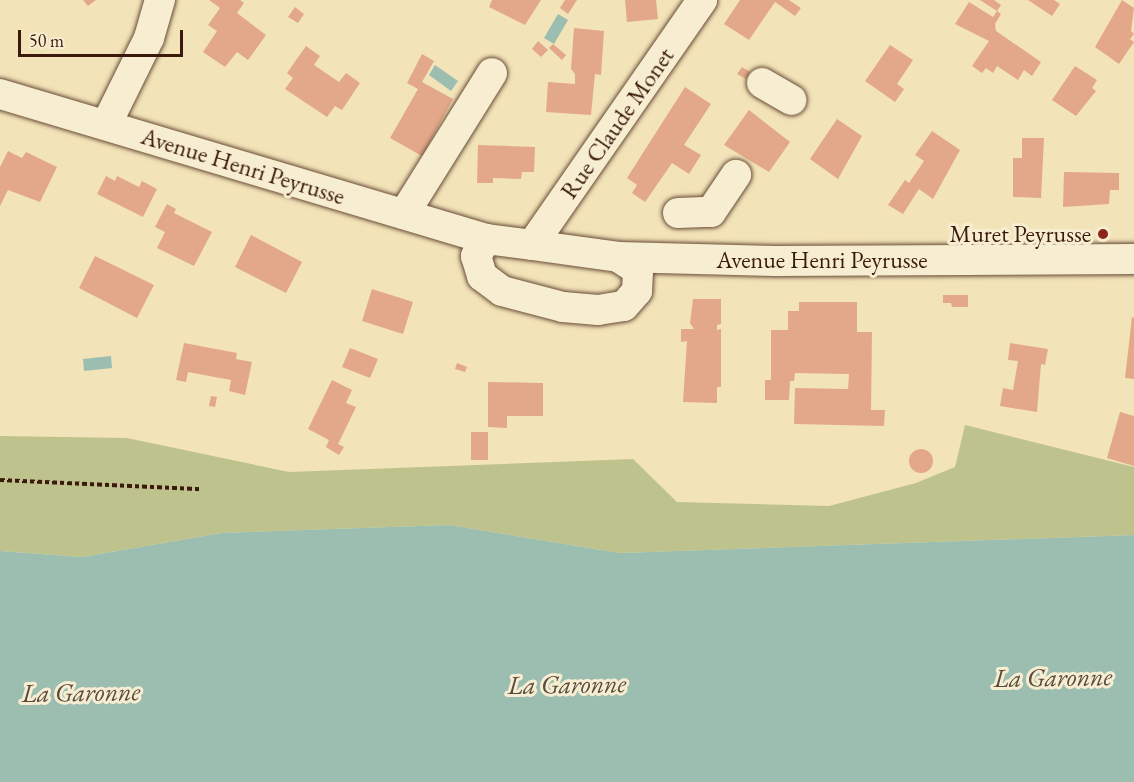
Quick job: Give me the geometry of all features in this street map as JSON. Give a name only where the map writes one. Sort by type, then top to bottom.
[{"type":"street","points":[[106,125],[149,38],[160,0]]},
{"type":"street","name":"Rue Claude Monet","points":[[532,245],[702,0]]},
{"type":"street","points":[[404,214],[492,73]]},
{"type":"street","points":[[762,83],[791,100]]},
{"type":"street","name":"Avenue Henri Peyrusse","points":[[0,94],[486,238],[532,245],[618,257],[1134,259]]},
{"type":"street","points":[[672,258],[679,207],[711,212],[736,175]]},
{"type":"street","points":[[486,238],[476,256],[482,276],[502,291],[563,307],[598,310],[624,306],[637,291],[638,270],[618,257]]},
{"type":"path","points":[[0,480],[202,489]]},
{"type":"green space","points":[[965,425],[1134,467],[1134,535],[620,553],[449,525],[222,533],[82,557],[0,551],[0,436],[127,438],[289,472],[633,459],[677,502],[829,506],[916,483],[955,467]]},
{"type":"water","points":[[558,14],[568,20],[554,44],[544,38]]},
{"type":"water","points":[[435,65],[458,81],[451,91],[429,75]]},
{"type":"water","points":[[111,356],[112,368],[84,371],[83,359]]},
{"type":"water","name":"La Garonne","points":[[449,525],[620,553],[1134,535],[1134,782],[0,782],[0,551],[82,557],[222,533]]},
{"type":"building","points":[[83,0],[96,0],[88,6]]},
{"type":"building","points":[[209,0],[240,0],[244,3],[237,13],[266,35],[248,60],[237,52],[225,67],[203,52],[217,31],[208,25],[220,8]]},
{"type":"building","points":[[492,0],[541,0],[525,25],[489,7]]},
{"type":"building","points":[[565,0],[577,0],[568,14],[560,8]]},
{"type":"building","points":[[625,0],[656,0],[658,19],[627,22]]},
{"type":"building","points":[[740,0],[789,0],[801,8],[795,16],[775,2],[749,40],[724,24]]},
{"type":"building","points":[[980,0],[994,0],[1001,5],[997,11]]},
{"type":"building","points":[[1028,0],[1054,0],[1060,4],[1052,16]]},
{"type":"building","points":[[1122,0],[1134,8],[1131,31],[1134,34],[1130,39],[1134,42],[1119,64],[1095,47]]},
{"type":"building","points":[[969,2],[993,17],[997,11],[1001,14],[995,24],[996,31],[1041,62],[1032,76],[1024,70],[1018,80],[997,66],[993,73],[986,68],[982,73],[972,66],[989,41],[955,24]]},
{"type":"building","points":[[295,7],[304,14],[298,23],[288,17]]},
{"type":"building","points":[[574,28],[604,31],[601,75],[595,74],[591,115],[546,112],[548,82],[575,84],[575,74],[571,69]]},
{"type":"building","points":[[538,41],[548,50],[541,57],[532,49]]},
{"type":"building","points":[[553,44],[566,55],[562,60],[549,48]]},
{"type":"building","points":[[890,45],[913,60],[897,84],[904,89],[895,102],[865,81]]},
{"type":"building","points":[[306,46],[320,56],[314,65],[339,82],[346,73],[360,83],[342,110],[335,106],[327,117],[285,89],[293,78],[287,73]]},
{"type":"building","points":[[422,54],[434,61],[422,82],[453,99],[422,156],[390,138],[418,89],[407,83]]},
{"type":"building","points":[[1075,66],[1097,80],[1092,88],[1096,91],[1076,116],[1052,100]]},
{"type":"building","points":[[742,67],[750,72],[746,79],[737,74]]},
{"type":"building","points":[[685,87],[711,104],[684,145],[701,155],[689,174],[672,163],[645,202],[632,193],[637,185],[627,178]]},
{"type":"building","points":[[749,110],[790,142],[769,172],[724,145]]},
{"type":"building","points":[[837,119],[862,136],[838,179],[810,159]]},
{"type":"building","points":[[932,131],[960,150],[933,199],[919,189],[903,214],[888,205],[905,180],[909,183],[924,161],[915,155]]},
{"type":"building","points":[[1022,138],[1044,138],[1041,198],[1013,197],[1013,158],[1022,158]]},
{"type":"building","points":[[478,145],[535,147],[534,172],[522,172],[521,179],[493,178],[493,183],[477,183]]},
{"type":"building","points":[[8,151],[22,158],[26,152],[57,167],[40,202],[8,190],[0,206],[0,167]]},
{"type":"building","points":[[1064,172],[1119,173],[1119,190],[1110,190],[1109,204],[1063,207]]},
{"type":"building","points":[[106,176],[115,181],[117,176],[139,187],[142,181],[157,189],[143,217],[97,194]]},
{"type":"building","points":[[167,204],[176,209],[174,213],[212,232],[194,266],[157,248],[165,232],[155,227]]},
{"type":"building","points":[[251,235],[302,262],[286,293],[235,267]]},
{"type":"building","points":[[95,256],[154,285],[137,318],[79,288]]},
{"type":"building","points":[[372,289],[413,302],[403,334],[362,321]]},
{"type":"building","points":[[943,295],[968,295],[968,307],[952,307],[951,303],[943,303]]},
{"type":"building","points":[[693,299],[721,299],[721,324],[717,325],[717,330],[721,329],[721,387],[717,387],[717,403],[683,402],[687,341],[681,342],[681,329],[694,329],[690,323]]},
{"type":"building","points":[[799,302],[857,302],[857,332],[872,332],[871,410],[885,410],[884,426],[794,424],[795,388],[848,389],[849,374],[795,373],[794,381],[790,381],[789,400],[765,400],[765,380],[771,380],[771,330],[788,330],[788,311],[799,311]]},
{"type":"building","points":[[1132,317],[1134,318],[1134,379],[1125,378]]},
{"type":"building","points":[[184,343],[237,353],[236,359],[252,362],[245,395],[229,391],[231,380],[188,372],[186,382],[176,380]]},
{"type":"building","points":[[1010,343],[1048,349],[1045,365],[1041,364],[1037,412],[1000,406],[1003,388],[1013,390],[1018,361],[1008,360]]},
{"type":"building","points":[[350,348],[378,359],[370,378],[342,367]]},
{"type":"building","points":[[457,363],[467,367],[465,372],[455,369]]},
{"type":"building","points":[[332,380],[352,390],[346,403],[356,407],[338,444],[344,447],[339,455],[326,447],[329,440],[308,429]]},
{"type":"building","points":[[488,382],[543,383],[543,416],[507,416],[507,428],[488,427]]},
{"type":"building","points":[[211,396],[217,397],[215,407],[209,406]]},
{"type":"building","points":[[1120,412],[1134,416],[1134,466],[1107,458]]},
{"type":"building","points":[[471,432],[488,432],[488,460],[471,460]]},
{"type":"building","points":[[921,449],[930,452],[933,461],[930,470],[921,473],[912,470],[909,461],[912,452]]},
{"type":"place","name":"Muret Peyrusse","points":[[1103,234]]}]
